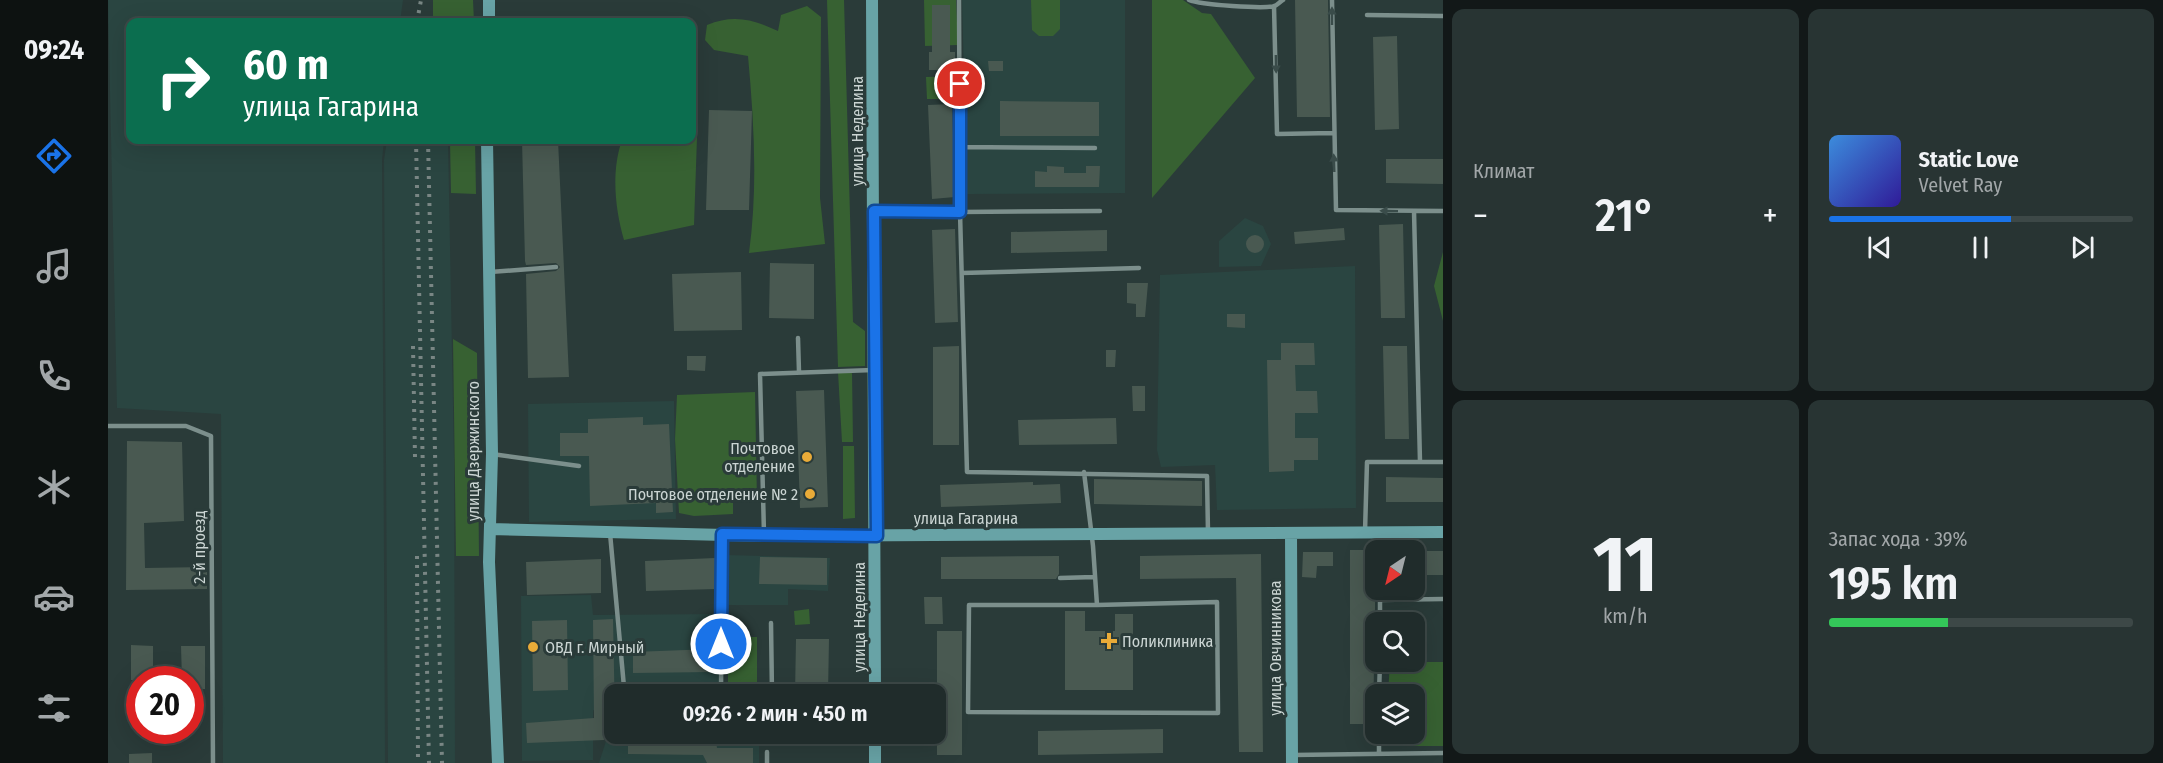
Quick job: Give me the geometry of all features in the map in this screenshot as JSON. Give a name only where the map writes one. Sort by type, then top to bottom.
[{"type":"street","points":[[489,0],[489,18]]},
{"type":"street","name":"улица Неделина","points":[[872,0],[877,536],[875,684]]},
{"type":"street","name":"улица Дзержинского","points":[[487,144],[492,454],[490,529],[498,763]]},
{"type":"street","name":"улица Гагарина","points":[[490,529],[764,536],[1443,532]]},
{"type":"street","name":"улица Овчинникова","points":[[1291,532],[1291,759]]},
{"type":"street","points":[[875,744],[875,763]]},
{"type":"lane","points":[[959,0],[960,212],[967,472],[1084,472],[1207,476],[1208,533]]},
{"type":"lane","points":[[1189,0],[1209,6],[1274,6],[1283,0]]},
{"type":"lane","points":[[1332,0],[1336,210],[1443,211]]},
{"type":"lane","points":[[1274,6],[1277,134],[1333,133]]},
{"type":"lane","points":[[1367,15],[1443,16]]},
{"type":"lane","points":[[960,147],[1095,148]]},
{"type":"lane","points":[[874,211],[1100,212]]},
{"type":"lane","points":[[1414,211],[1419,462]]},
{"type":"lane","points":[[488,272],[556,267]]},
{"type":"lane","points":[[962,273],[1139,268]]},
{"type":"lane","points":[[798,338],[799,372]]},
{"type":"lane","points":[[764,536],[760,374],[876,370]]},
{"type":"lane","name":"2-й проезд","points":[[108,426],[186,426],[211,436],[213,763]]},
{"type":"lane","points":[[492,454],[579,466]]},
{"type":"lane","points":[[1365,532],[1367,462],[1443,462]]},
{"type":"lane","points":[[1084,472],[1096,605]]},
{"type":"lane","points":[[610,531],[624,684]]},
{"type":"lane","points":[[721,684],[722,534]]},
{"type":"lane","points":[[1060,578],[1094,577]]},
{"type":"lane","points":[[1380,612],[1380,600],[1443,599]]},
{"type":"lane","points":[[1217,602],[1218,713],[968,712],[969,606],[1096,605],[1217,602]]},
{"type":"lane","points":[[771,623],[772,684]]},
{"type":"lane","points":[[1377,763],[1378,744]]},
{"type":"lane","points":[[767,752],[767,763]]},
{"type":"lane","points":[[1291,759],[1443,753]]},
{"type":"shaded area","points":[[108,0],[403,0],[401,18],[126,18],[126,144],[384,144],[385,763],[223,763],[221,414],[117,408]]},
{"type":"shaded area","points":[[962,0],[1125,0],[1125,193],[967,194]]},
{"type":"shaded area","points":[[386,144],[448,144],[454,458],[455,763],[388,763],[384,160]]},
{"type":"shaded area","points":[[1245,218],[1263,226],[1271,244],[1261,266],[1219,267],[1219,241]]},
{"type":"shaded area","points":[[1355,266],[1356,508],[1217,510],[1215,465],[1161,467],[1157,450],[1160,275]]},
{"type":"shaded area","points":[[674,401],[676,519],[529,522],[528,404]]},
{"type":"shaded area","points":[[725,555],[830,558],[828,591],[788,589],[788,605],[724,605]]},
{"type":"shaded area","points":[[591,595],[593,615],[723,614],[721,684],[604,684],[604,723],[603,718],[593,710],[593,760],[522,761],[521,596]]},
{"type":"shaded area","points":[[605,744],[759,744],[759,763],[599,763]]},
{"type":"green space","points":[[433,0],[473,0],[474,18],[433,18]]},
{"type":"green space","points":[[827,0],[844,0],[853,322],[865,331],[865,366],[838,367]]},
{"type":"green space","points":[[924,0],[956,0],[958,45],[925,46]]},
{"type":"green space","points":[[1031,0],[1060,0],[1060,29],[1053,36],[1039,36],[1032,30]]},
{"type":"green space","points":[[1152,0],[1183,0],[1202,13],[1211,14],[1255,78],[1152,198]]},
{"type":"green space","points":[[807,6],[821,17],[820,198],[825,244],[749,253],[754,154],[748,56],[714,50],[705,40],[707,25],[726,20],[743,19],[778,31],[781,15]]},
{"type":"green space","points":[[957,76],[957,99],[927,99],[926,77]]},
{"type":"green space","points":[[696,136],[697,137],[694,225],[624,240],[618,216],[615,177],[621,144],[696,144]]},
{"type":"green space","points":[[450,144],[475,144],[476,194],[451,193]]},
{"type":"green space","points":[[1443,252],[1443,321],[1434,286]]},
{"type":"green space","points":[[453,339],[477,353],[479,556],[456,556]]},
{"type":"green space","points":[[838,372],[852,372],[853,442],[842,442]]},
{"type":"green space","points":[[755,392],[757,501],[733,502],[733,514],[694,516],[679,513],[675,439],[677,395]]},
{"type":"green space","points":[[843,446],[854,446],[855,518],[843,519]]},
{"type":"green space","points":[[809,609],[810,624],[795,625],[794,611]]},
{"type":"green space","points":[[728,637],[757,637],[757,684],[728,684]]},
{"type":"green space","points":[[1425,662],[1443,662],[1443,746],[1403,746],[1401,744],[1425,744],[1425,684],[1389,684],[1389,672],[1425,672]]},
{"type":"building","points":[[1295,0],[1328,0],[1330,117],[1297,117]]},
{"type":"building","points":[[932,5],[950,5],[950,52],[955,52],[955,70],[929,70],[929,52],[932,52]]},
{"type":"building","points":[[1397,36],[1399,129],[1375,130],[1373,37]]},
{"type":"building","points":[[988,61],[1003,61],[1003,71],[989,71]]},
{"type":"building","points":[[1000,101],[1099,102],[1099,136],[1000,136]]},
{"type":"building","points":[[952,104],[955,197],[932,199],[928,105]]},
{"type":"building","points":[[709,110],[752,111],[749,210],[706,210]]},
{"type":"building","points":[[522,144],[558,144],[569,377],[528,378],[526,274],[556,271],[560,267],[556,263],[526,265]]},
{"type":"building","points":[[1386,159],[1443,159],[1443,184],[1386,183]]},
{"type":"building","points":[[1047,166],[1064,167],[1064,173],[1086,173],[1086,166],[1100,166],[1099,187],[1035,187],[1035,171],[1047,172]]},
{"type":"building","points":[[1403,224],[1405,318],[1381,318],[1379,225]]},
{"type":"building","points":[[1344,228],[1345,240],[1295,244],[1294,232]]},
{"type":"building","points":[[955,229],[958,322],[935,323],[932,230]]},
{"type":"building","points":[[1107,230],[1107,251],[1011,253],[1011,232]]},
{"type":"building","points":[[1255,235],[1261,238],[1264,244],[1261,250],[1255,253],[1249,250],[1246,244],[1249,238]]},
{"type":"building","points":[[770,263],[814,264],[814,319],[769,318]]},
{"type":"building","points":[[741,272],[742,330],[674,331],[672,274]]},
{"type":"building","points":[[1127,283],[1148,283],[1145,317],[1136,317],[1136,304],[1127,303]]},
{"type":"building","points":[[1227,314],[1245,314],[1245,328],[1227,327]]},
{"type":"building","points":[[1281,343],[1314,343],[1315,365],[1295,365],[1296,391],[1317,391],[1318,413],[1295,413],[1295,438],[1318,438],[1318,460],[1294,460],[1294,471],[1269,472],[1267,360],[1281,360]]},
{"type":"building","points":[[959,346],[959,445],[933,445],[933,347]]},
{"type":"building","points":[[1383,346],[1407,346],[1409,439],[1385,439]]},
{"type":"building","points":[[1106,350],[1116,350],[1115,367],[1106,367]]},
{"type":"building","points":[[687,356],[706,356],[705,371],[687,370]]},
{"type":"building","points":[[1132,386],[1145,386],[1145,411],[1133,411]]},
{"type":"building","points":[[824,390],[828,507],[800,508],[796,391]]},
{"type":"building","points":[[643,417],[643,425],[669,424],[673,512],[656,513],[656,503],[590,506],[589,456],[560,456],[560,433],[588,433],[588,419]]},
{"type":"building","points":[[1116,418],[1117,444],[1019,445],[1018,420]]},
{"type":"building","points":[[127,441],[182,442],[184,521],[144,523],[145,568],[207,567],[207,589],[126,590]]},
{"type":"building","points":[[1386,477],[1443,478],[1443,502],[1386,502]]},
{"type":"building","points":[[1094,479],[1202,481],[1202,506],[1094,504]]},
{"type":"building","points":[[1033,482],[1033,485],[1060,484],[1061,503],[941,507],[940,485]]},
{"type":"building","points":[[1350,550],[1365,550],[1365,600],[1375,600],[1375,612],[1365,612],[1365,672],[1374,672],[1374,684],[1365,684],[1365,724],[1350,724]]},
{"type":"building","points":[[1425,551],[1443,551],[1443,575],[1425,575]]},
{"type":"building","points":[[1303,552],[1333,552],[1333,566],[1317,566],[1316,578],[1302,577]]},
{"type":"building","points":[[1261,554],[1263,752],[1239,752],[1236,578],[1140,579],[1140,556]]},
{"type":"building","points":[[1059,556],[1059,574],[1056,579],[941,579],[941,557]]},
{"type":"building","points":[[760,557],[827,558],[827,585],[759,584]]},
{"type":"building","points":[[715,558],[716,589],[646,591],[645,561]]},
{"type":"building","points":[[601,559],[601,593],[527,595],[526,562]]},
{"type":"building","points":[[924,597],[942,597],[943,624],[925,624]]},
{"type":"building","points":[[1065,611],[1085,611],[1085,631],[1115,631],[1115,614],[1133,614],[1133,690],[1065,690]]},
{"type":"building","points":[[613,619],[614,684],[604,684],[604,740],[527,743],[526,723],[594,718],[593,620]]},
{"type":"building","points":[[567,620],[568,690],[533,691],[532,621]]},
{"type":"building","points":[[937,631],[962,631],[962,755],[937,755],[937,744],[946,744],[946,684],[937,684]]},
{"type":"building","points":[[796,639],[829,639],[828,684],[795,684]]},
{"type":"building","points":[[131,645],[153,646],[153,666],[131,666]]},
{"type":"building","points":[[181,646],[205,646],[205,689],[204,666],[182,666]]},
{"type":"building","points":[[712,649],[711,672],[633,673],[633,652]]},
{"type":"building","points":[[1163,729],[1163,753],[1038,755],[1038,731]]},
{"type":"building","points":[[628,744],[716,744],[717,748],[753,748],[753,763],[707,763],[703,755],[628,754]]},
{"type":"building","points":[[152,753],[152,763],[129,763],[129,754]]},
{"type":"railway","points":[[418,18],[421,0]]},
{"type":"railway","points":[[416,144],[429,763]]},
{"type":"railway","points":[[428,144],[442,763]]},
{"type":"railway","points":[[413,346],[415,457]]},
{"type":"railway","points":[[417,556],[418,763]]},
{"type":"place","name":"Почтовое отделение","points":[[807,457]]},
{"type":"place","name":"Почтовое отделение № 2","points":[[810,494]]},
{"type":"place","name":"Поликлиника","points":[[1109,641]]},
{"type":"place","name":"ОВД г. Мирный","points":[[533,647]]},
{"type":"route","points":[[721,644],[722,534],[877,536],[874,211],[960,212],[960,84]]}]
